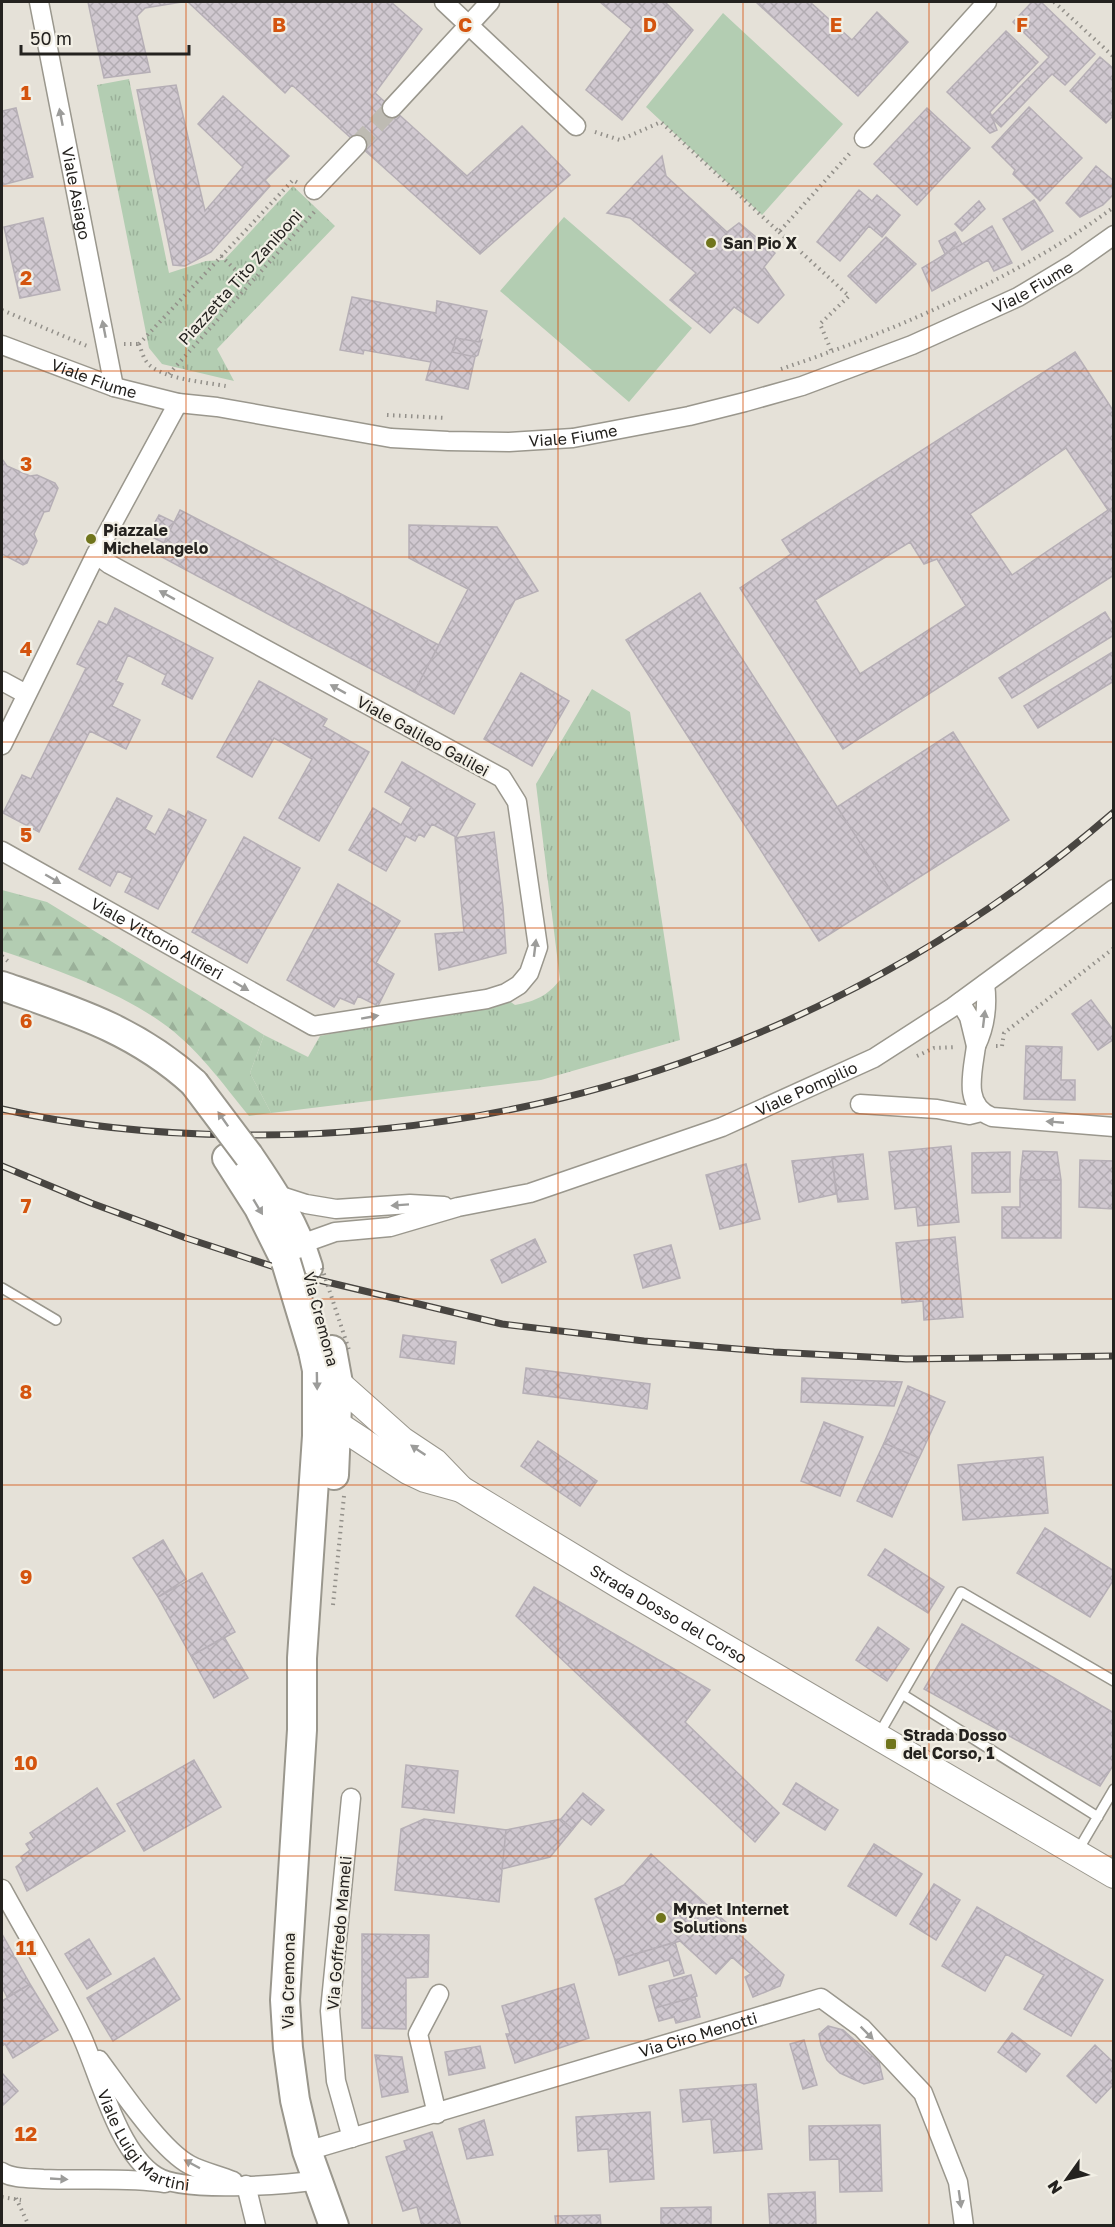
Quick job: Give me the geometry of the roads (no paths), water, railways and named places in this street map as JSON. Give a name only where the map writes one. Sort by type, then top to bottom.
[{"type":"main road","name":"Via Cremona","points":[[2,986],[97,1020],[136,1040],[187,1087],[238,1157],[275,1194],[332,1351],[338,1383],[324,1425],[316,1659],[302,1730],[285,2000],[291,2075],[307,2151],[334,2226]]},
{"type":"main road","name":"Via Cremona","points":[[238,1157],[259,1208],[300,1258]]},
{"type":"main road","name":"Via Cremona","points":[[322,1504],[335,1464],[324,1425],[317,1370],[332,1351]]},
{"type":"main road","name":"Strada Dosso del Corso","points":[[338,1383],[402,1440],[435,1462],[461,1489]]},
{"type":"main road","name":"Strada Dosso del Corso","points":[[324,1425],[425,1479],[461,1489],[1113,1875]]},
{"type":"street","name":"Viale Asiago","points":[[39,2],[114,387]]},
{"type":"street","points":[[444,2],[576,126]]},
{"type":"street","points":[[392,108],[490,2]]},
{"type":"street","points":[[864,138],[987,2]]},
{"type":"street","points":[[314,190],[357,145]]},
{"type":"street","name":"Viale Fiume","points":[[2,346],[114,387],[178,403],[217,407],[391,438],[509,442],[573,438],[689,416],[745,402],[802,386],[912,345],[1018,297],[1072,264],[1113,235]]},
{"type":"street","points":[[2,745],[96,554],[178,403]]},
{"type":"street","name":"Viale Galileo Galilei","points":[[96,554],[109,564],[502,778],[517,802],[538,947],[529,973],[519,985],[506,993],[487,999],[313,1026]]},
{"type":"street","points":[[2,681],[26,694]]},
{"type":"street","name":"Viale Vittorio Alfieri","points":[[2,851],[313,1026]]},
{"type":"street","name":"Viale Pompilio","points":[[300,1258],[335,1232],[390,1227],[458,1207],[530,1192],[722,1127],[874,1058],[960,1002],[1113,889]]},
{"type":"street","points":[[976,1046],[983,1032],[986,1004],[985,984]]},
{"type":"street","points":[[960,1002],[969,1017],[976,1046],[971,1092],[981,1112],[992,1117],[1113,1127]]},
{"type":"street","points":[[937,1109],[954,1105],[971,1092]]},
{"type":"street","points":[[860,1104],[937,1109],[969,1115],[981,1112]]},
{"type":"street","name":"Viale Pompilio","points":[[275,1194],[306,1204],[336,1209],[411,1204],[458,1207]]},
{"type":"street","name":"Via Goffredo Mameli","points":[[351,1798],[330,2011],[336,2081],[352,2138]]},
{"type":"street","name":"Viale Luigi Martini","points":[[2,1889],[82,2036],[123,2138],[146,2168],[157,2177],[182,2185],[294,2184],[318,2180]]},
{"type":"street","points":[[437,2114],[418,2034],[439,1994]]},
{"type":"street","name":"Via Ciro Menotti","points":[[307,2151],[820,1998],[862,2028],[923,2093],[958,2182],[964,2226]]},
{"type":"street","name":"Viale Luigi Martini","points":[[82,2036],[127,2098],[170,2149],[189,2164],[246,2185]]},
{"type":"street","points":[[4,2174],[79,2180],[143,2180],[182,2185]]},
{"type":"street","points":[[246,2185],[256,2226]]},
{"type":"lane","points":[[2,1288],[56,1320]]},
{"type":"lane","points":[[877,1736],[961,1592],[1113,1681]]},
{"type":"lane","points":[[902,1694],[1098,1817]]},
{"type":"lane","points":[[1076,1853],[1113,1789]]},
{"type":"tunnel","points":[[357,145],[392,108]]},
{"type":"railway","points":[[2,1109],[60,1121],[120,1128],[239,1135],[359,1131],[477,1116],[593,1090],[706,1054],[815,1008],[920,952],[1020,886],[1114,812]]},
{"type":"railway","points":[[2,1166],[91,1203],[186,1238],[302,1276],[502,1324],[644,1341],[774,1352],[906,1359],[1114,1356]]},
{"type":"place","name":"San Pio X","points":[[711,243]]},
{"type":"place","name":"Piazzale Michelangelo","points":[[91,539]]},
{"type":"place","name":"Strada Dosso del Corso, 1","points":[[891,1744]]},
{"type":"place","name":"Mynet Internet Solutions","points":[[661,1918]]}]
